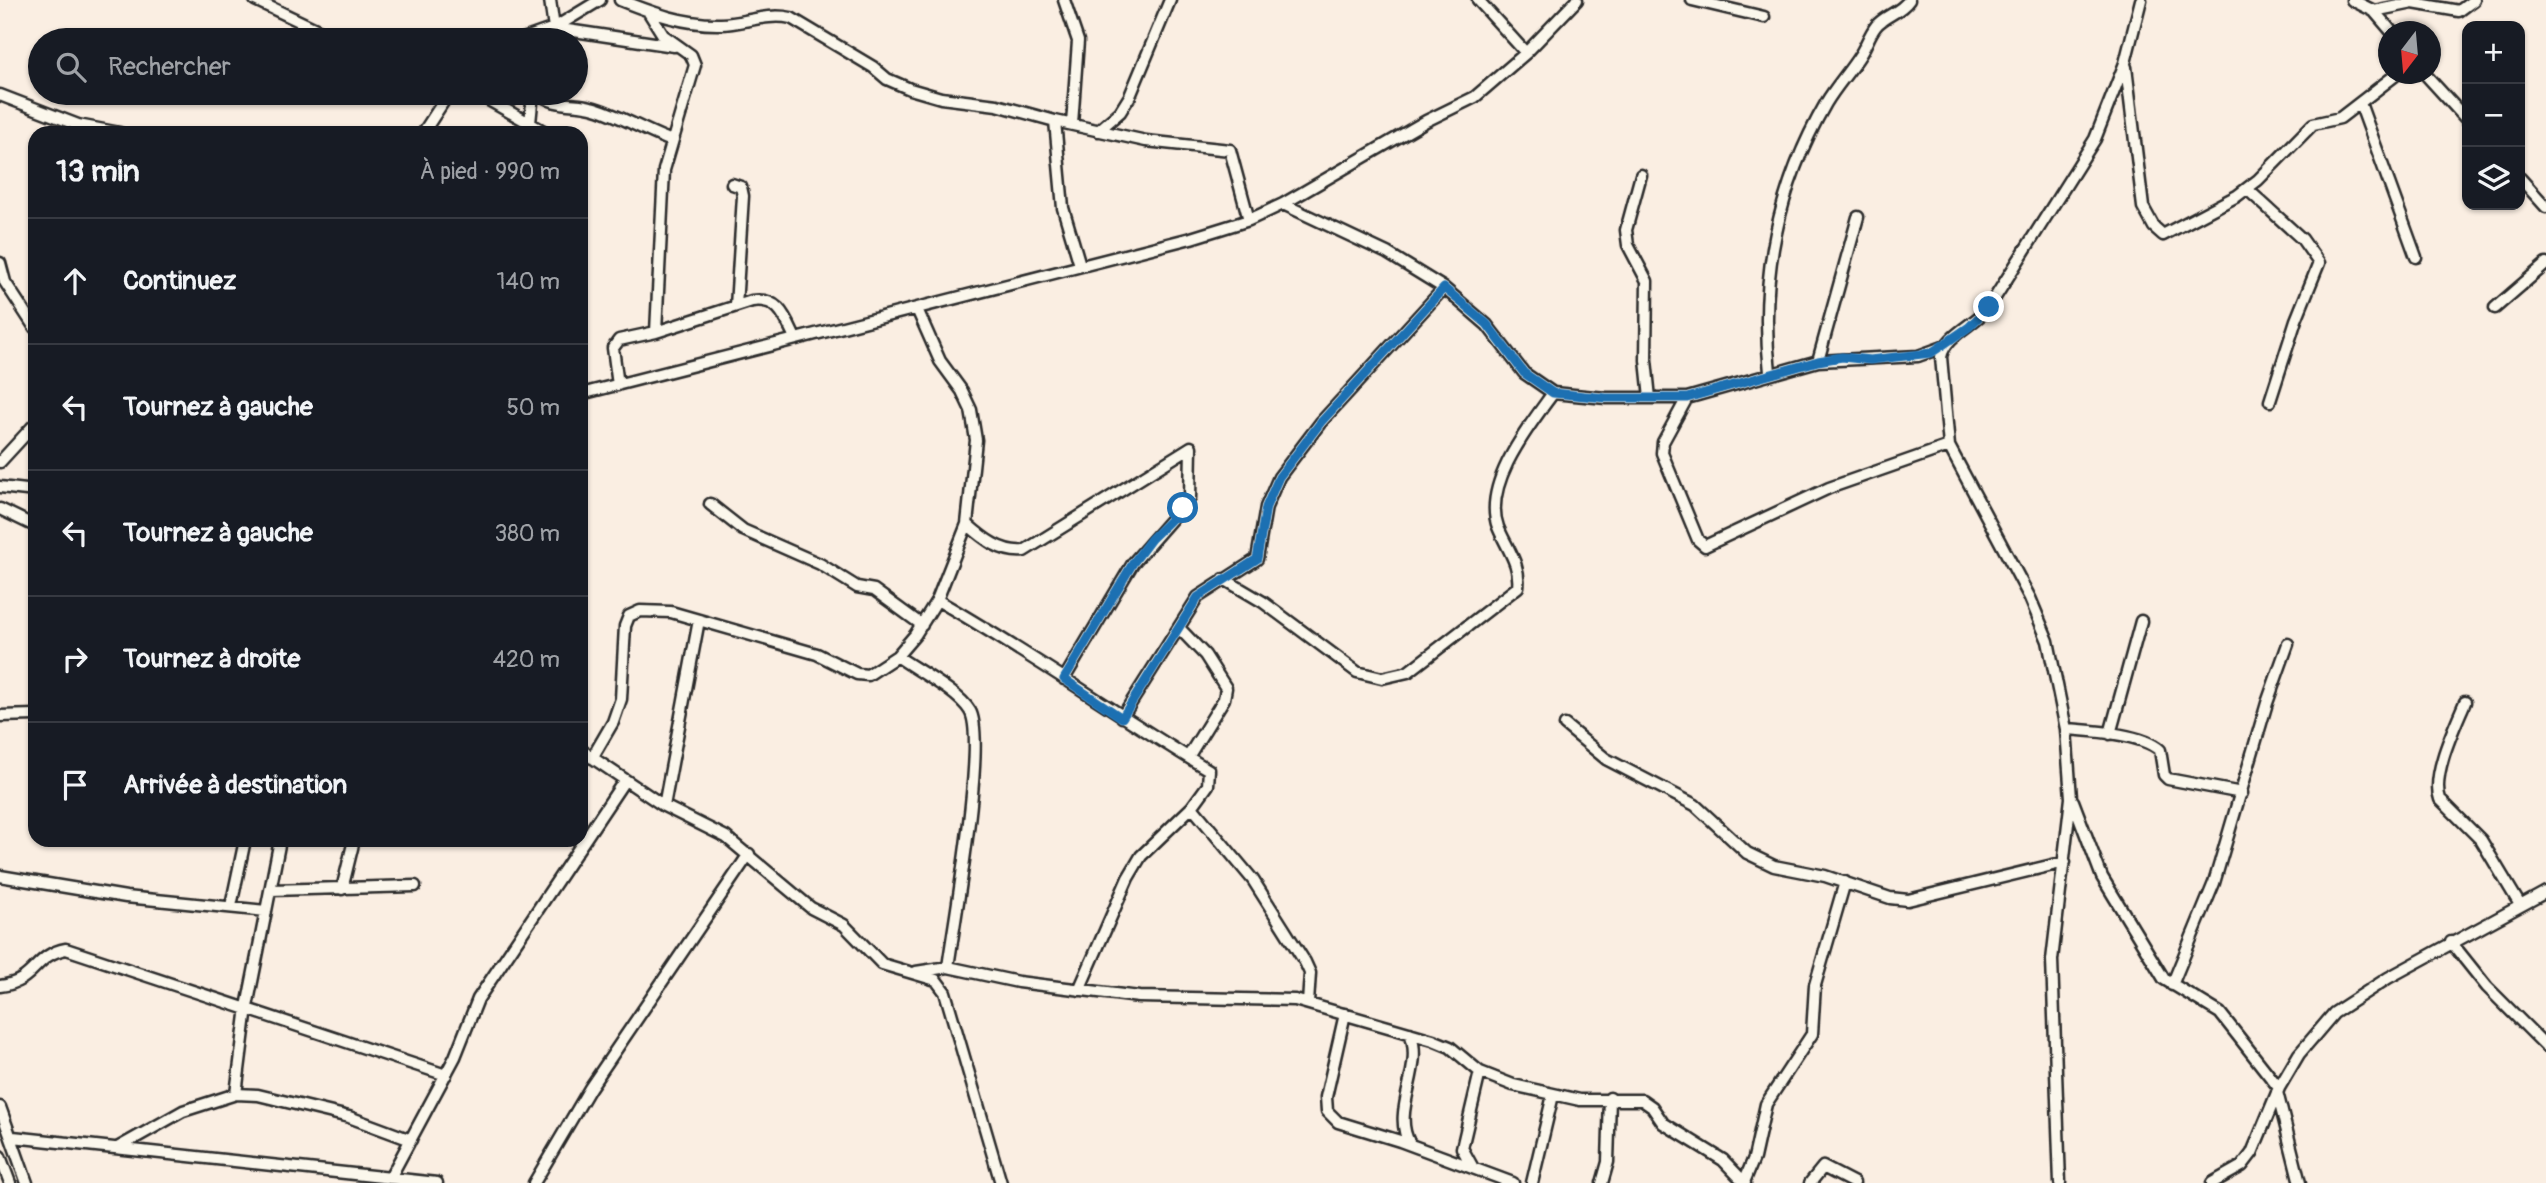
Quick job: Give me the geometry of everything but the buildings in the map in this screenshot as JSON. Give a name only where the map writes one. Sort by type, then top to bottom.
[{"type":"street","points":[[255,0],[314,28]]},
{"type":"street","points":[[550,0],[554,28],[600,0]]},
{"type":"street","points":[[620,0],[648,11],[698,24],[724,24],[777,15],[791,18],[873,67],[887,79],[910,89],[941,98],[997,105],[1055,121],[1166,145],[1230,150],[1249,220]]},
{"type":"street","points":[[1063,0],[1078,41],[1072,124]]},
{"type":"street","points":[[1098,131],[1119,112],[1130,96],[1170,0]]},
{"type":"street","points":[[1478,0],[1526,53]]},
{"type":"street","points":[[588,392],[917,309],[1249,220],[1283,204],[1426,121],[1475,97],[1526,53],[1577,0]]},
{"type":"street","points":[[1692,0],[1764,17]]},
{"type":"street","points":[[1770,372],[1765,326],[1770,253],[1798,164],[1825,104],[1876,25],[1898,12],[1909,0]]},
{"type":"street","points":[[1283,204],[1387,253],[1444,288],[1487,324],[1524,373],[1553,393],[1606,398],[1687,398],[1770,372],[1818,361],[1917,356],[1943,347],[1981,317],[2095,139],[2125,63],[2141,0]]},
{"type":"street","points":[[2352,0],[2374,11],[2383,21]]},
{"type":"street","points":[[2374,11],[2413,3],[2459,10],[2474,0]]},
{"type":"street","points":[[648,11],[663,35],[676,47],[691,55],[695,65],[664,170],[656,332]]},
{"type":"street","points":[[588,33],[676,47]]},
{"type":"street","points":[[2125,63],[2143,207],[2159,233],[2173,231],[2247,189],[2313,124],[2334,121],[2384,84]]},
{"type":"street","points":[[2434,84],[2462,115]]},
{"type":"street","points":[[0,94],[83,126]]},
{"type":"street","points":[[2360,103],[2416,257]]},
{"type":"street","points":[[428,126],[441,105]]},
{"type":"street","points":[[498,105],[535,126]]},
{"type":"street","points":[[530,123],[532,105]]},
{"type":"street","points":[[577,105],[606,111],[642,130],[672,141]]},
{"type":"street","points":[[1055,121],[1063,208],[1080,265]]},
{"type":"street","points":[[1640,175],[1626,230],[1628,245],[1647,281],[1646,360],[1650,398]]},
{"type":"street","points":[[732,184],[741,187],[743,196],[736,306]]},
{"type":"street","points":[[2525,184],[2546,207]]},
{"type":"street","points":[[2247,189],[2302,239],[2319,263],[2296,320],[2270,401]]},
{"type":"street","points":[[1818,361],[1858,217]]},
{"type":"street","points":[[0,263],[5,282],[28,317]]},
{"type":"street","points":[[2495,308],[2546,264]]},
{"type":"street","points":[[1122,718],[1198,597],[1224,579],[1249,567],[1257,559],[1266,507],[1273,488],[1321,422],[1444,288]]},
{"type":"street","points":[[618,385],[613,348],[619,340],[656,332],[762,299],[776,304],[795,338]]},
{"type":"street","points":[[592,758],[613,722],[621,699],[623,645],[629,616],[656,610],[699,620],[817,654],[857,674],[868,675],[897,656],[922,625],[937,600],[967,524],[976,440],[971,410],[962,391],[940,361],[917,309]]},
{"type":"street","points":[[1943,347],[1943,391],[1949,446],[2030,598],[2048,641],[2066,729],[2071,798],[2052,960],[2060,1183]]},
{"type":"street","points":[[1224,579],[1263,602],[1357,672],[1382,678],[1408,672],[1518,587],[1520,573],[1494,516],[1499,484],[1516,445],[1553,393]]},
{"type":"street","points":[[1687,398],[1663,442],[1662,453],[1698,540],[1705,546],[1829,488],[1949,446]]},
{"type":"street","points":[[0,462],[28,432]]},
{"type":"street","points":[[967,524],[985,540],[1012,552],[1024,551],[1191,447],[1190,498],[1133,563],[1064,679]]},
{"type":"street","points":[[0,487],[28,490]]},
{"type":"street","points":[[710,504],[743,530],[820,564],[857,587],[874,590],[922,625]]},
{"type":"street","points":[[0,509],[28,523]]},
{"type":"street","points":[[937,600],[1007,640],[1122,718],[1209,770],[1210,778],[1192,807],[1141,856],[1128,878],[1079,990]]},
{"type":"street","points":[[664,806],[699,620]]},
{"type":"street","points":[[2110,734],[2141,621]]},
{"type":"street","points":[[1180,629],[1205,655],[1226,688],[1224,699],[1188,757]]},
{"type":"street","points":[[2172,985],[2214,884],[2267,703],[2288,644]]},
{"type":"street","points":[[897,656],[965,703],[975,723],[971,802],[948,967]]},
{"type":"street","points":[[2465,702],[2446,748],[2437,792],[2440,799],[2481,840],[2521,905]]},
{"type":"street","points":[[0,716],[28,715]]},
{"type":"street","points":[[1565,725],[1606,760],[1695,805],[1746,853],[1774,866],[1845,882],[1890,898],[1908,900],[2065,862]]},
{"type":"street","points":[[2066,729],[2110,734],[2156,747],[2168,779],[2242,793]]},
{"type":"street","points":[[588,755],[664,806],[726,837],[749,853],[784,889],[811,908],[844,925],[882,964],[936,980],[945,992],[1000,1183]]},
{"type":"street","points":[[588,835],[624,781]]},
{"type":"street","points":[[2071,798],[2102,877],[2164,979],[2220,1013],[2278,1090],[2300,1183]]},
{"type":"street","points":[[1192,807],[1253,880],[1305,962],[1310,974],[1308,1003]]},
{"type":"street","points":[[231,906],[244,847]]},
{"type":"street","points":[[236,1094],[247,1007],[279,847]]},
{"type":"street","points":[[342,889],[352,847]]},
{"type":"street","points":[[390,1178],[446,1075],[478,999],[580,847]]},
{"type":"street","points":[[534,1183],[590,1088],[749,853]]},
{"type":"street","points":[[0,876],[126,897],[266,911]]},
{"type":"street","points":[[916,972],[948,967],[1018,982],[1150,998],[1308,1003],[1450,1047],[1480,1072],[1553,1095],[1596,1101],[1610,1098],[1642,1100],[1652,1107],[1663,1123],[1723,1160],[1744,1183],[1755,1158],[1766,1104],[1812,1034],[1815,985],[1845,882]]},
{"type":"street","points":[[271,890],[415,886]]},
{"type":"street","points":[[2212,1183],[2242,1166],[2252,1153],[2278,1090],[2300,1054],[2334,1013],[2451,942],[2546,892]]},
{"type":"street","points":[[2451,942],[2487,987],[2546,1046]]},
{"type":"street","points":[[0,986],[26,979],[52,952],[66,949],[446,1075]]},
{"type":"street","points":[[1345,1014],[1326,1097],[1327,1111],[1338,1122],[1513,1183]]},
{"type":"street","points":[[1410,1033],[1416,1058],[1404,1126],[1410,1145]]},
{"type":"street","points":[[1474,1169],[1462,1148],[1480,1072]]},
{"type":"street","points":[[118,1147],[183,1111],[236,1094],[258,1095],[349,1117],[411,1140]]},
{"type":"street","points":[[1532,1183],[1553,1095]]},
{"type":"street","points":[[1602,1183],[1608,1162],[1610,1098]]},
{"type":"street","points":[[0,1107],[13,1137],[27,1183]]},
{"type":"street","points":[[13,1137],[437,1183]]},
{"type":"street","points":[[0,1156],[9,1183]]},
{"type":"street","points":[[1810,1183],[1823,1167],[1854,1183]]},
{"type":"route","points":[[1183,508],[1151,539],[1133,563],[1064,679],[1122,718],[1198,597],[1224,579],[1254,564],[1269,496],[1279,477],[1321,422],[1444,288],[1487,324],[1524,373],[1553,393],[1606,398],[1687,398],[1770,372],[1818,361],[1842,357],[1870,360],[1931,353],[1969,327],[1989,307]]}]
